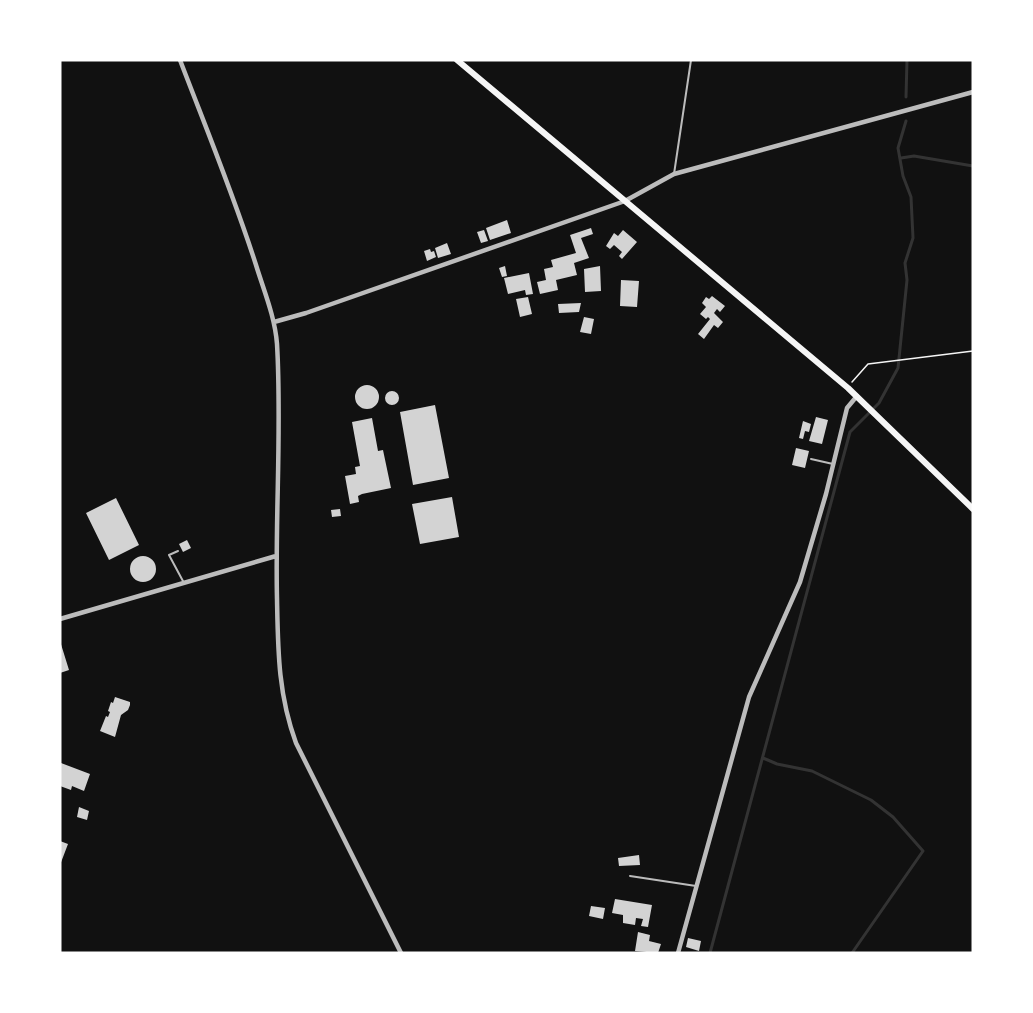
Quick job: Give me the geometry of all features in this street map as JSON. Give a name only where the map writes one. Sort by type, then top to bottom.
[{"type":"main road","points":[[458,60],[848,388],[973,509]]},
{"type":"street","points":[[180,60],[240,216],[274,322],[277,344],[278,404],[276,556],[281,691],[286,717],[296,743],[401,953]]},
{"type":"street","points":[[274,322],[306,313],[626,201],[674,174],[973,92]]},
{"type":"street","points":[[678,953],[749,697],[800,582],[848,408],[857,396]]},
{"type":"street","points":[[60,619],[276,556]]},
{"type":"lane","points":[[674,174],[691,60]]},
{"type":"lane","points":[[811,459],[834,464]]},
{"type":"lane","points":[[178,551],[169,555],[184,583]]},
{"type":"lane","points":[[630,876],[696,886]]},
{"type":"path","points":[[848,388],[868,364],[973,351]]},
{"type":"building","points":[[507,220],[511,233],[490,240],[486,228]]},
{"type":"building","points":[[591,228],[593,234],[581,238],[589,258],[574,263],[577,275],[556,280],[558,290],[540,294],[537,282],[546,280],[544,269],[553,267],[551,260],[576,253],[570,235]]},
{"type":"building","points":[[484,230],[488,241],[481,243],[477,232]]},
{"type":"building","points":[[623,230],[637,242],[622,259],[619,256],[622,252],[614,245],[610,249],[606,246],[614,233],[618,236]]},
{"type":"building","points":[[447,243],[451,254],[438,258],[435,248]]},
{"type":"building","points":[[430,249],[431,252],[434,251],[436,257],[427,261],[424,251]]},
{"type":"building","points":[[505,266],[507,276],[502,277],[499,268]]},
{"type":"building","points":[[600,266],[601,291],[585,292],[584,269]]},
{"type":"building","points":[[529,273],[533,294],[526,295],[525,290],[508,294],[504,278]]},
{"type":"building","points":[[621,280],[639,281],[637,307],[620,306]]},
{"type":"building","points":[[712,296],[725,306],[720,312],[717,309],[714,313],[723,322],[718,328],[714,325],[704,339],[698,334],[710,319],[700,314],[706,307],[702,303],[706,297],[709,299]]},
{"type":"building","points":[[528,297],[532,314],[520,317],[516,299]]},
{"type":"building","points":[[581,303],[579,312],[559,313],[558,304]]},
{"type":"building","points":[[584,317],[594,319],[591,334],[580,332]]},
{"type":"building","points":[[367,385],[375,389],[379,397],[375,405],[367,409],[359,405],[355,397],[359,389]]},
{"type":"building","points":[[389,391],[395,391],[399,398],[395,405],[389,405],[385,401],[385,395]]},
{"type":"building","points":[[435,405],[449,478],[413,485],[400,412]]},
{"type":"building","points":[[816,417],[828,420],[822,444],[809,441]]},
{"type":"building","points":[[372,418],[378,451],[383,450],[391,488],[362,494],[358,496],[359,502],[350,504],[345,476],[356,474],[355,467],[360,466],[352,422]]},
{"type":"building","points":[[803,421],[811,424],[809,432],[805,431],[803,439],[799,438]]},
{"type":"building","points":[[796,448],[809,451],[805,468],[792,465]]},
{"type":"building","points":[[452,497],[459,537],[420,544],[412,504]]},
{"type":"building","points":[[116,498],[139,545],[109,560],[86,513]]},
{"type":"building","points":[[340,509],[341,516],[332,517],[331,510]]},
{"type":"building","points":[[187,540],[191,548],[183,552],[179,544]]},
{"type":"building","points":[[143,556],[152,560],[156,569],[152,578],[143,582],[134,578],[130,569],[134,560]]},
{"type":"building","points":[[60,641],[69,670],[60,673]]},
{"type":"building","points":[[115,697],[130,702],[130,705],[128,710],[121,715],[115,737],[100,731]]},
{"type":"building","points":[[61,763],[90,774],[84,791],[72,786],[71,790],[60,786]]},
{"type":"building","points":[[79,807],[89,811],[87,820],[77,817]]},
{"type":"building","points":[[60,841],[68,844],[60,865]]},
{"type":"building","points":[[639,855],[640,865],[619,866],[618,858]]},
{"type":"building","points":[[615,899],[652,905],[648,927],[641,926],[643,919],[636,918],[635,925],[623,923],[623,915],[612,913]]},
{"type":"building","points":[[591,906],[605,908],[603,919],[589,916]]},
{"type":"building","points":[[638,932],[650,935],[649,941],[661,944],[658,953],[635,951]]},
{"type":"building","points":[[688,938],[701,941],[699,951],[686,947]]},
{"type":"waterway","points":[[906,97],[907,60]]},
{"type":"waterway","points":[[710,953],[850,432],[879,403],[898,368],[907,280],[905,263],[913,238],[911,197],[903,176],[898,148],[906,121]]},
{"type":"waterway","points":[[901,158],[914,156],[973,166]]},
{"type":"waterway","points":[[763,758],[777,764],[812,771],[871,800],[893,817],[923,851],[852,953]]}]
